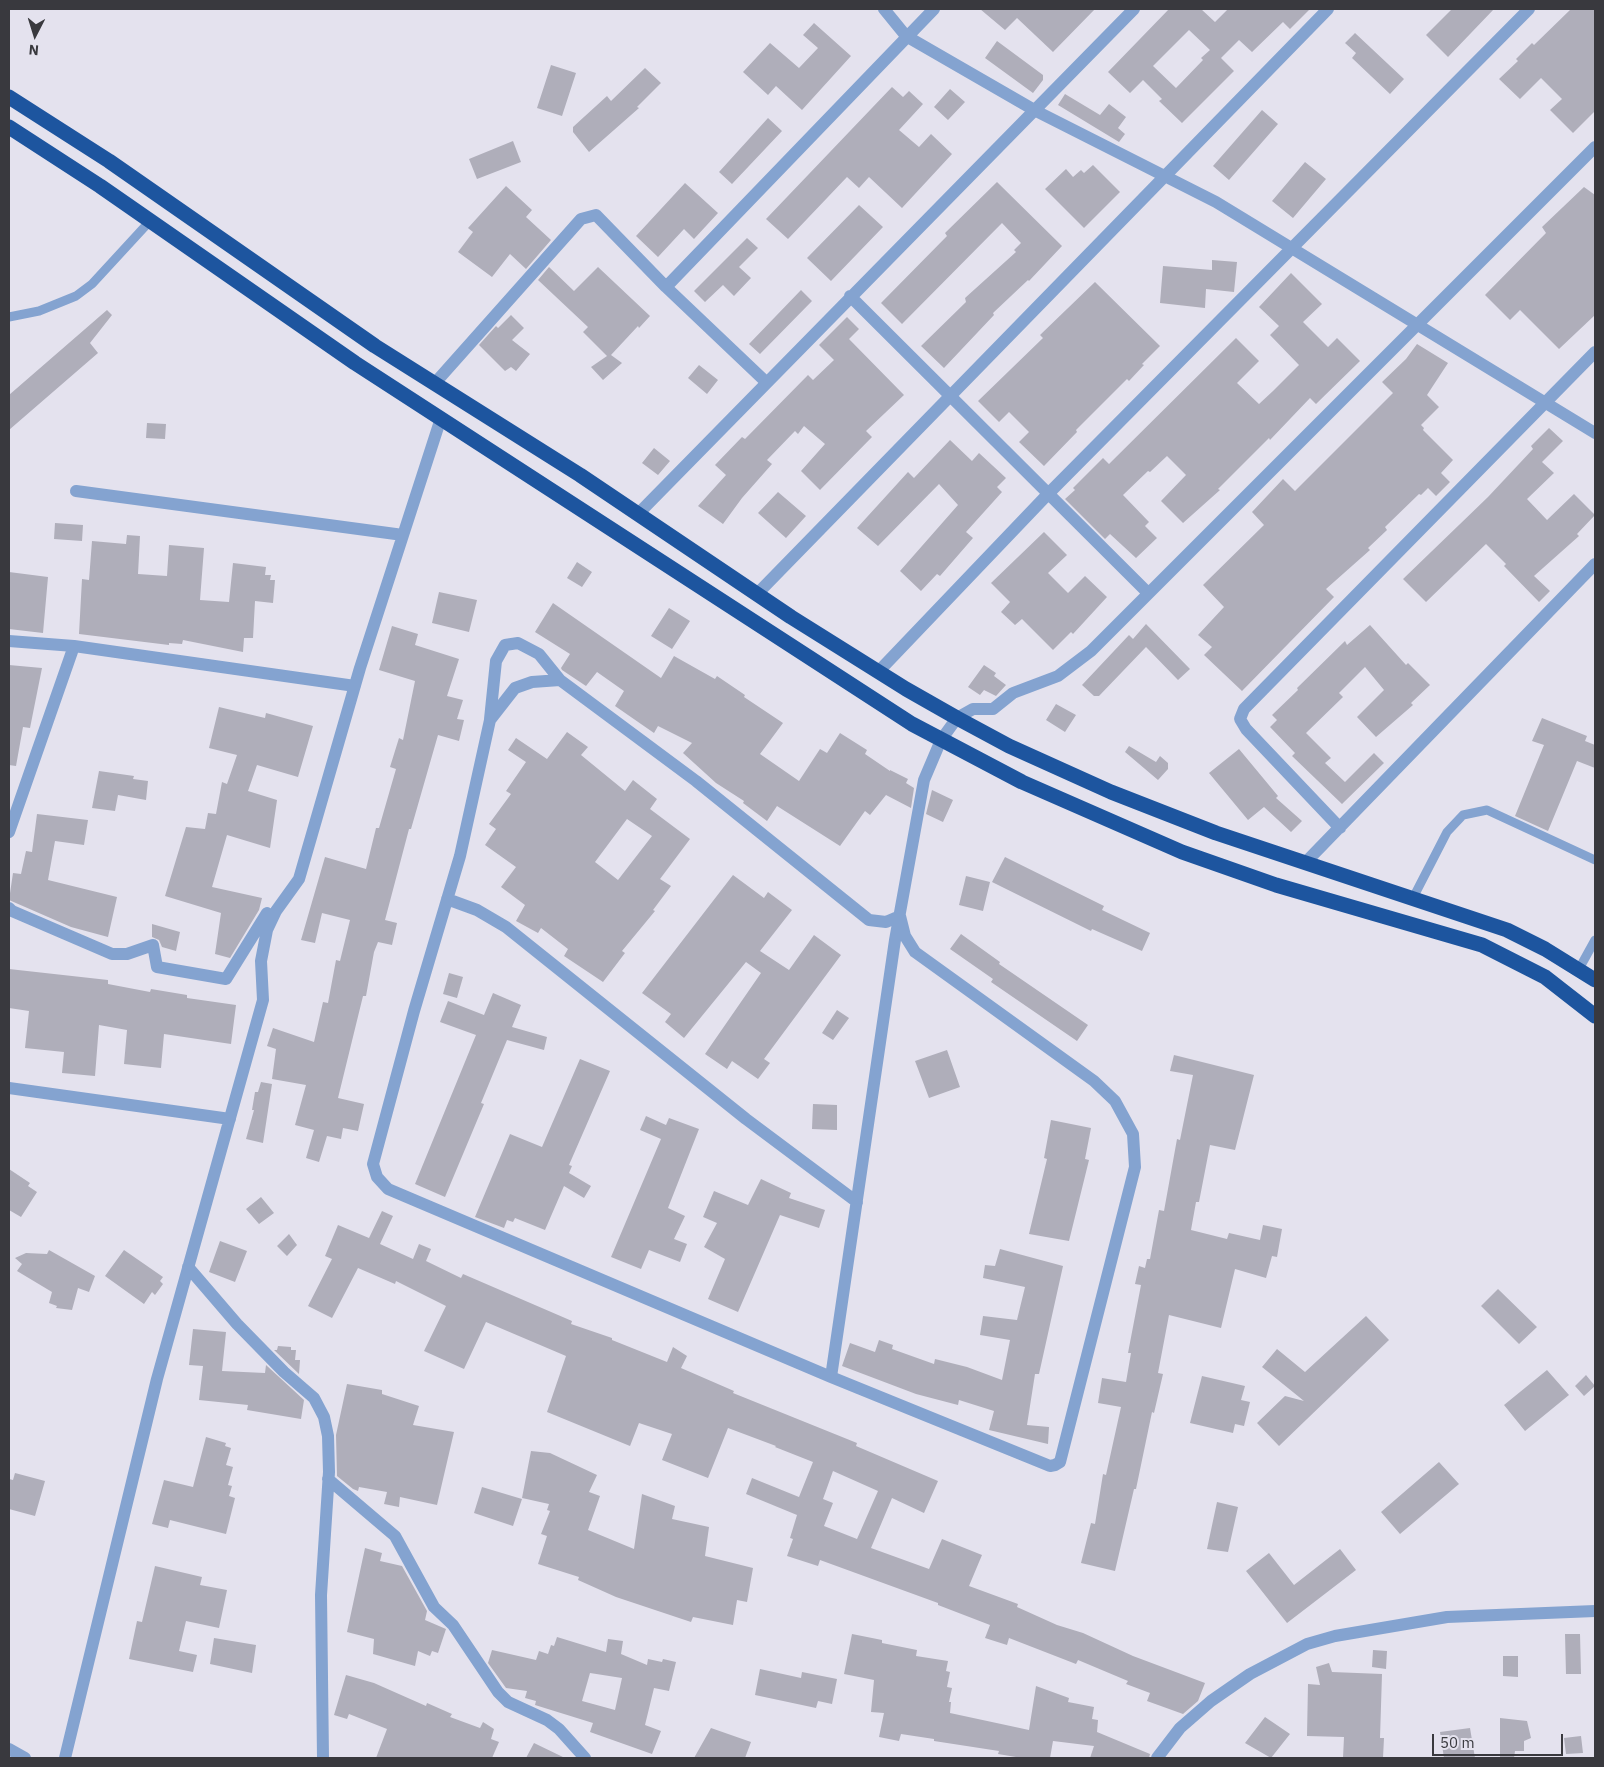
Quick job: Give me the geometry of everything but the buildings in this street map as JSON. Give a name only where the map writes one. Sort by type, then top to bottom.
[{"type":"highway","points":[[9,97],[109,161],[278,278],[308,301],[638,514],[757,594],[957,718],[1072,776],[1207,829],[1507,930],[1595,980]]},
{"type":"highway","points":[[9,127],[261,297],[294,322],[857,690],[941,740],[1030,786],[1182,852],[1276,885],[1482,945],[1544,978],[1595,1016]]},
{"type":"street","points":[[884,9],[906,36],[1036,111],[1216,202],[1595,433]]},
{"type":"street","points":[[666,287],[934,9]]},
{"type":"street","points":[[638,514],[850,296],[1036,111],[1134,9]]},
{"type":"street","points":[[757,594],[1328,9]]},
{"type":"street","points":[[879,671],[1048,494],[1529,9]]},
{"type":"street","points":[[831,1377],[900,916],[924,780],[941,740],[957,718],[973,709],[993,709],[1014,693],[1058,676],[1091,651],[1595,147]]},
{"type":"street","points":[[435,383],[581,219],[596,216],[666,287],[766,382]]},
{"type":"street","points":[[850,296],[1148,593]]},
{"type":"street","points":[[1340,828],[1246,729],[1240,719],[1244,709],[1595,352]]},
{"type":"street","points":[[65,1758],[157,1379],[263,1000],[261,961],[267,930],[276,911],[300,879],[355,686],[441,418]]},
{"type":"street","points":[[76,492],[403,535]]},
{"type":"street","points":[[1305,863],[1595,564]]},
{"type":"street","points":[[9,641],[74,646],[355,686]]},
{"type":"street","points":[[518,643],[539,654],[560,680],[696,781],[869,920],[886,922],[900,916],[905,936],[915,952],[1094,1081],[1115,1100],[1133,1134],[1135,1167],[1060,1462],[1050,1466],[831,1377],[388,1189],[377,1177],[373,1164],[414,1011],[460,856],[490,720],[496,661],[505,646],[518,643]]},
{"type":"street","points":[[9,832],[74,646]]},
{"type":"street","points":[[490,720],[515,688],[532,682],[560,680]]},
{"type":"street","points":[[9,908],[12,911],[112,954],[127,954],[153,945],[157,967],[226,979],[276,899],[300,879]]},
{"type":"street","points":[[447,899],[477,910],[506,927],[746,1119],[857,1202]]},
{"type":"street","points":[[9,1088],[230,1119]]},
{"type":"street","points":[[188,1267],[237,1324],[284,1372],[314,1398],[324,1417],[328,1436],[328,1479],[322,1594],[323,1758]]},
{"type":"street","points":[[328,1479],[395,1536],[434,1607],[453,1626],[498,1692],[508,1702],[547,1720],[559,1729],[585,1758]]},
{"type":"street","points":[[1157,1758],[1180,1728],[1211,1701],[1250,1674],[1306,1644],[1336,1636],[1447,1617],[1595,1611]]},
{"type":"street","points":[[9,1749],[25,1758]]},
{"type":"lane","points":[[9,316],[39,311],[76,296],[92,284],[150,222]]},
{"type":"lane","points":[[1413,898],[1447,832],[1463,815],[1487,810],[1595,860]]},
{"type":"lane","points":[[1579,970],[1595,940]]}]
